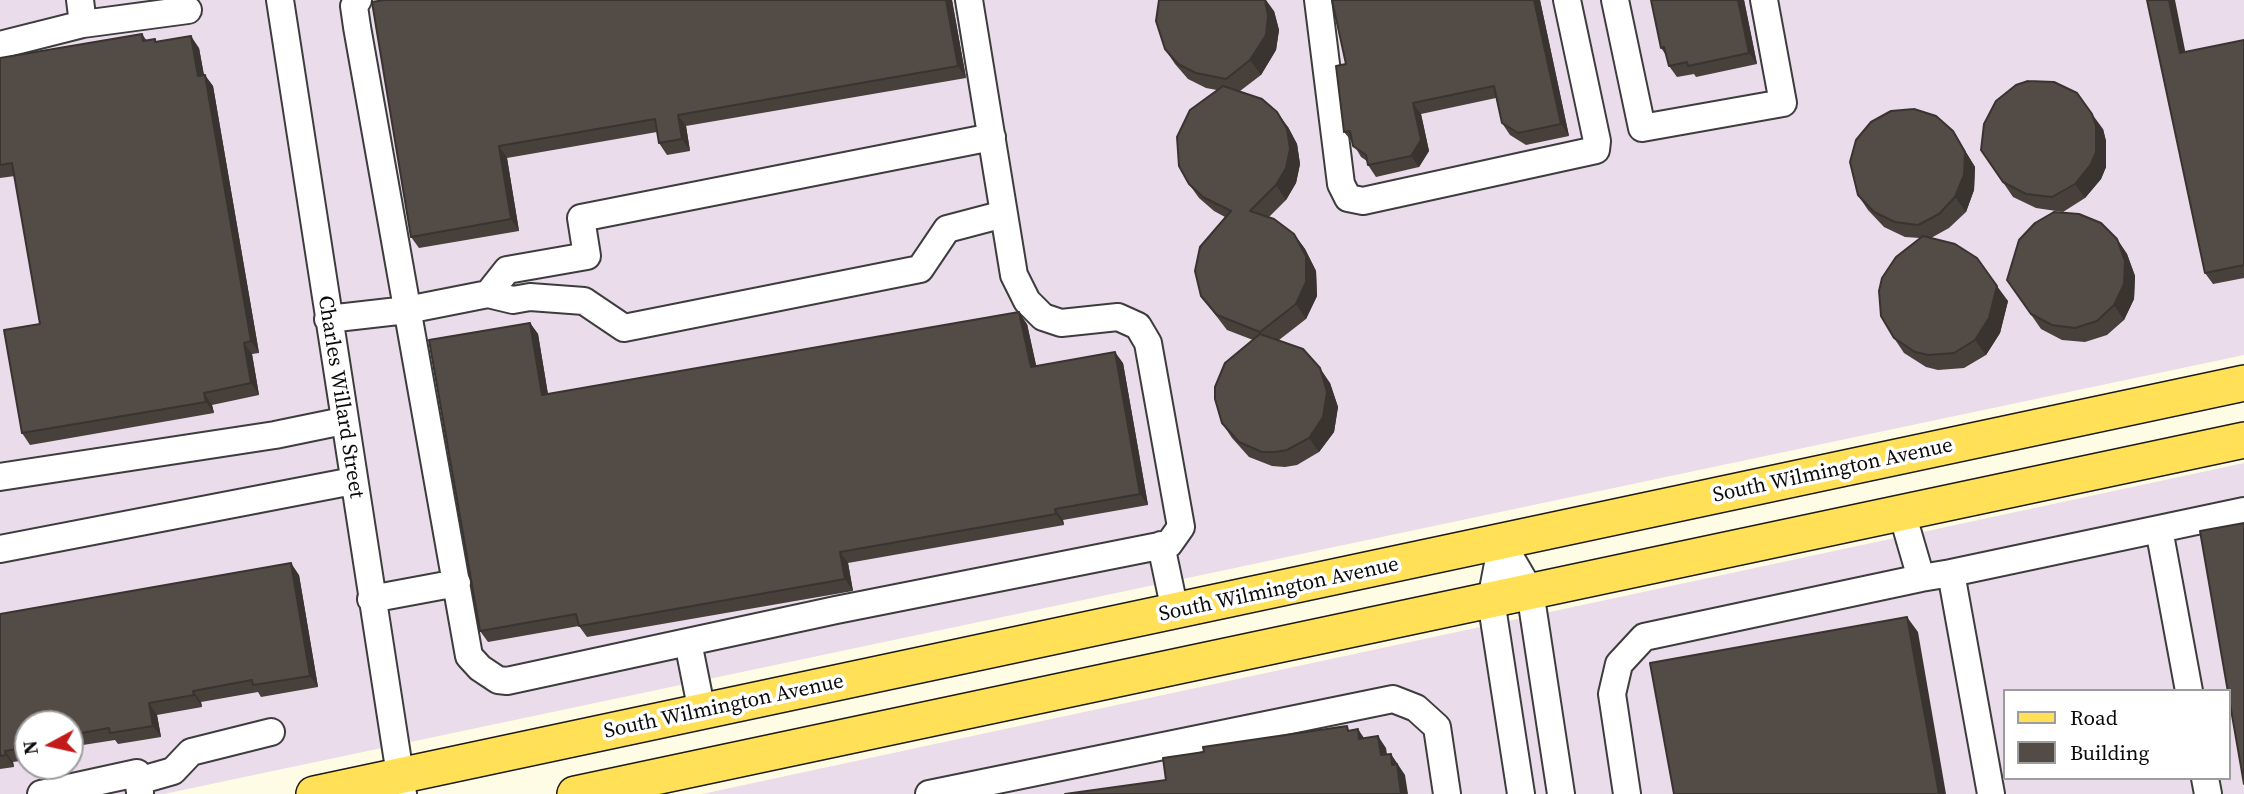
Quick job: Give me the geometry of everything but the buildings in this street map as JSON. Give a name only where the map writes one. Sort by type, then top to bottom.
[{"type":"main road","name":"South Wilmington Avenue","points":[[314,794],[401,785],[702,712],[2244,383]]},
{"type":"main road","points":[[575,794],[2244,440]]},
{"type":"street","name":"Charles Willard Street","points":[[280,0],[401,785]]},
{"type":"street","points":[[358,0],[354,6],[357,27],[470,656],[480,668],[498,680],[507,681],[1170,544],[1181,527],[1148,344],[1138,326],[1118,317],[1060,323],[1043,317],[1027,301],[1014,275],[970,0]]},
{"type":"street","points":[[1318,0],[1341,184],[1348,198],[1363,201],[1596,150],[1597,141],[1567,0]]},
{"type":"street","points":[[1615,0],[1642,128],[1783,103],[1764,0]]},
{"type":"street","points":[[0,45],[81,12],[188,10]]},
{"type":"street","points":[[488,294],[507,270],[587,256],[581,218],[992,137]]},
{"type":"street","points":[[328,319],[407,310],[488,294],[513,300],[584,300],[624,328],[920,269],[947,229],[1004,214]]},
{"type":"street","points":[[0,477],[275,435],[344,421]]},
{"type":"street","points":[[0,548],[353,481]]},
{"type":"street","points":[[1627,794],[1612,694],[1619,664],[1644,638],[2244,511]]},
{"type":"street","points":[[1902,513],[1921,578]]},
{"type":"street","points":[[2159,529],[2189,689]]},
{"type":"street","points":[[1502,543],[1530,591],[1561,794]]},
{"type":"street","points":[[1502,543],[1491,600],[1521,794]]},
{"type":"street","points":[[1161,545],[1175,611]]},
{"type":"street","points":[[1951,573],[1991,794]]},
{"type":"street","points":[[371,599],[457,583]]},
{"type":"street","points":[[688,642],[702,712]]},
{"type":"street","points":[[929,794],[1393,699],[1416,708],[1437,727],[1447,794]]},
{"type":"street","points":[[41,794],[137,773],[140,787],[173,771],[191,752],[271,732]]},
{"type":"shaded area","points":[[0,0],[2244,0],[2244,355],[164,794],[0,794]]},
{"type":"shaded area","points":[[2244,463],[2244,794],[702,794]]}]
